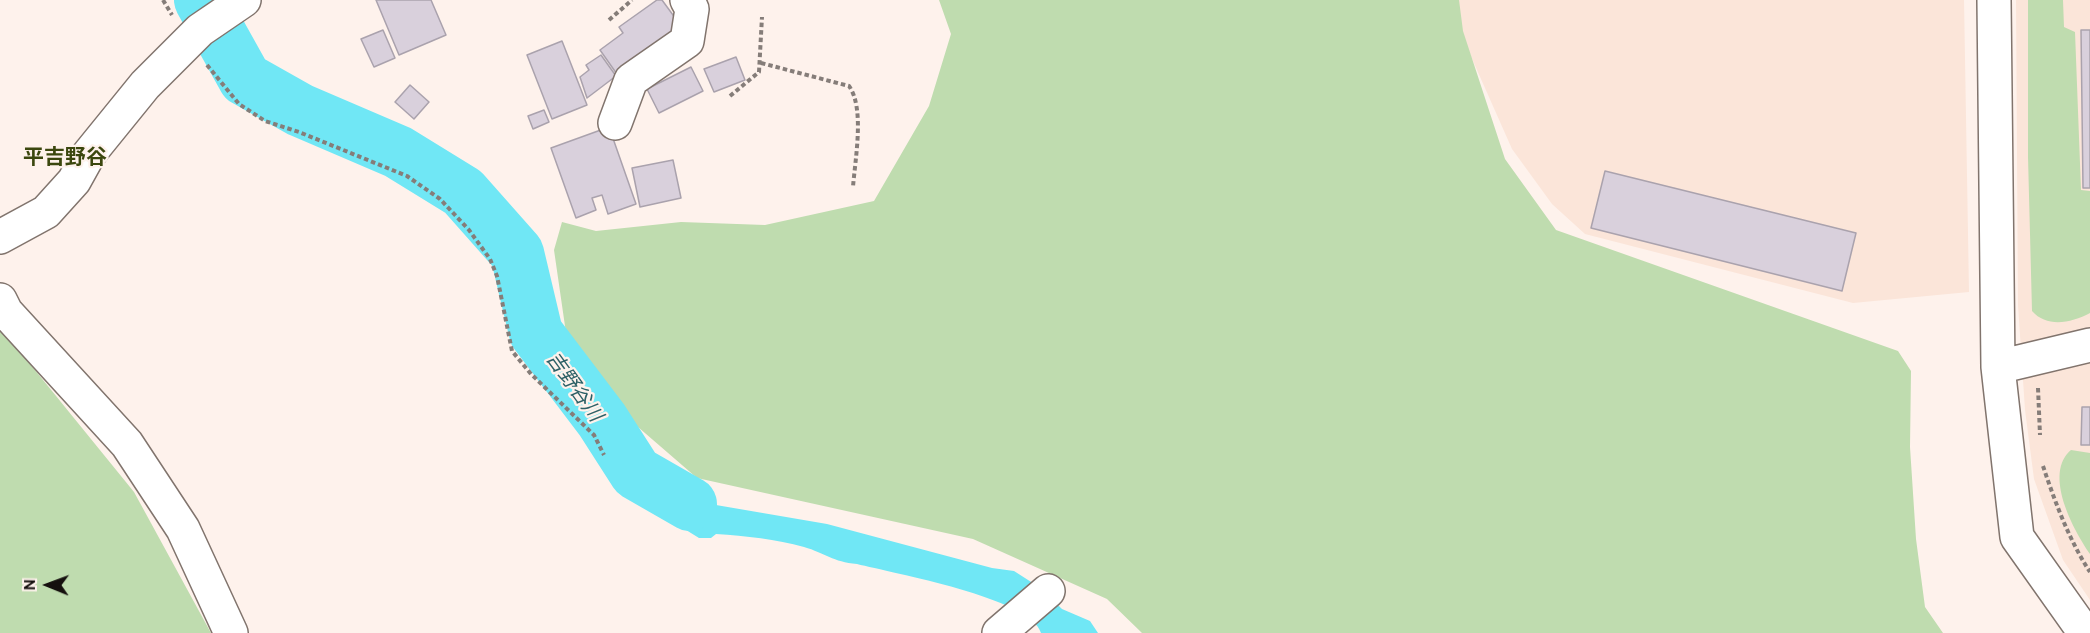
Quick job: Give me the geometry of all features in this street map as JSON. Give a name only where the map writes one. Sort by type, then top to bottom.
[{"type":"street","points":[[615,123],[631,80],[687,41],[692,9],[687,0]]},
{"type":"street","points":[[1994,0],[1998,367],[2017,537],[2085,633]]},
{"type":"street","points":[[0,237],[46,212],[74,181],[89,154],[115,120],[146,85],[214,22]]},
{"type":"street","points":[[0,300],[6,312],[127,444],[183,529],[231,633]]},
{"type":"street","points":[[1998,367],[2090,345]]},
{"type":"street","points":[[1009,625],[1048,591]]},
{"type":"path","points":[[163,0],[214,22],[239,104],[264,121],[299,132],[406,176],[440,200],[469,230],[490,260],[497,276],[512,351],[531,374],[594,435],[604,455]]},
{"type":"path","points":[[609,20],[632,0]]},
{"type":"path","points":[[730,96],[759,72],[762,17]]},
{"type":"path","points":[[761,63],[849,86],[856,96],[854,187]]},
{"type":"path","points":[[2038,359],[2041,443]]},
{"type":"path","points":[[2042,454],[2043,465],[2054,499],[2081,558],[2090,572]]},
{"type":"shaded area","points":[[1446,0],[1964,0],[1969,292],[1853,303],[1585,234],[1552,204],[1512,149]]},
{"type":"shaded area","points":[[2016,0],[2090,0],[2090,600],[2063,560],[2034,479],[2025,410],[2018,305]]},
{"type":"green space","points":[[939,0],[1459,0],[1463,31],[1505,159],[1556,230],[1898,351],[1911,371],[1910,447],[1916,539],[1925,607],[1943,633],[1142,633],[1107,599],[973,539],[697,478],[616,408],[566,333],[554,250],[562,222],[596,231],[681,222],[765,225],[874,201],[929,106],[951,34]]},
{"type":"green space","points":[[2028,0],[2063,0],[2064,27],[2075,32],[2081,190],[2090,191],[2090,313],[2059,322],[2045,320],[2032,311],[2028,157]]},
{"type":"green space","points":[[0,327],[134,492],[211,633],[0,633]]},
{"type":"green space","points":[[2071,450],[2090,453],[2090,554],[2069,516],[2060,487],[2063,460]]},
{"type":"water","points":[[640,448],[654,478],[716,505],[827,524],[992,568],[1014,571],[1039,587],[1062,609],[1090,621],[1098,633],[1041,633],[1032,620],[988,598],[842,561],[793,544],[761,538],[716,534],[711,538],[699,538],[649,507],[632,487],[628,467]]},
{"type":"building","points":[[376,0],[431,0],[446,35],[399,55]]},
{"type":"building","points":[[657,0],[662,0],[684,30],[619,77],[600,50],[623,33],[619,27]]},
{"type":"building","points":[[383,30],[395,58],[374,67],[361,39]]},
{"type":"building","points":[[2081,30],[2090,30],[2090,188],[2083,188]]},
{"type":"building","points":[[562,41],[587,105],[552,119],[527,55]]},
{"type":"building","points":[[601,55],[616,76],[587,98],[580,77],[589,70],[586,65]]},
{"type":"building","points":[[736,57],[745,80],[714,92],[704,69]]},
{"type":"building","points":[[691,67],[703,91],[659,113],[647,89]]},
{"type":"building","points":[[410,85],[429,102],[414,119],[395,102]]},
{"type":"building","points":[[544,110],[549,122],[533,129],[528,116]]},
{"type":"building","points":[[609,127],[636,204],[608,214],[602,195],[592,198],[596,210],[576,218],[551,148]]},
{"type":"building","points":[[673,160],[681,198],[640,207],[632,168]]},
{"type":"building","points":[[1605,171],[1856,233],[1842,291],[1591,228]]},
{"type":"building","points":[[2082,407],[2090,407],[2090,445],[2081,445]]},
{"type":"waterway","name":"吉野谷川","points":[[201,0],[245,79],[300,110],[398,152],[463,192],[517,253],[536,333],[602,420],[636,473],[690,504]]},
{"type":"district","name":"平吉野谷","points":[[65,158]]}]
